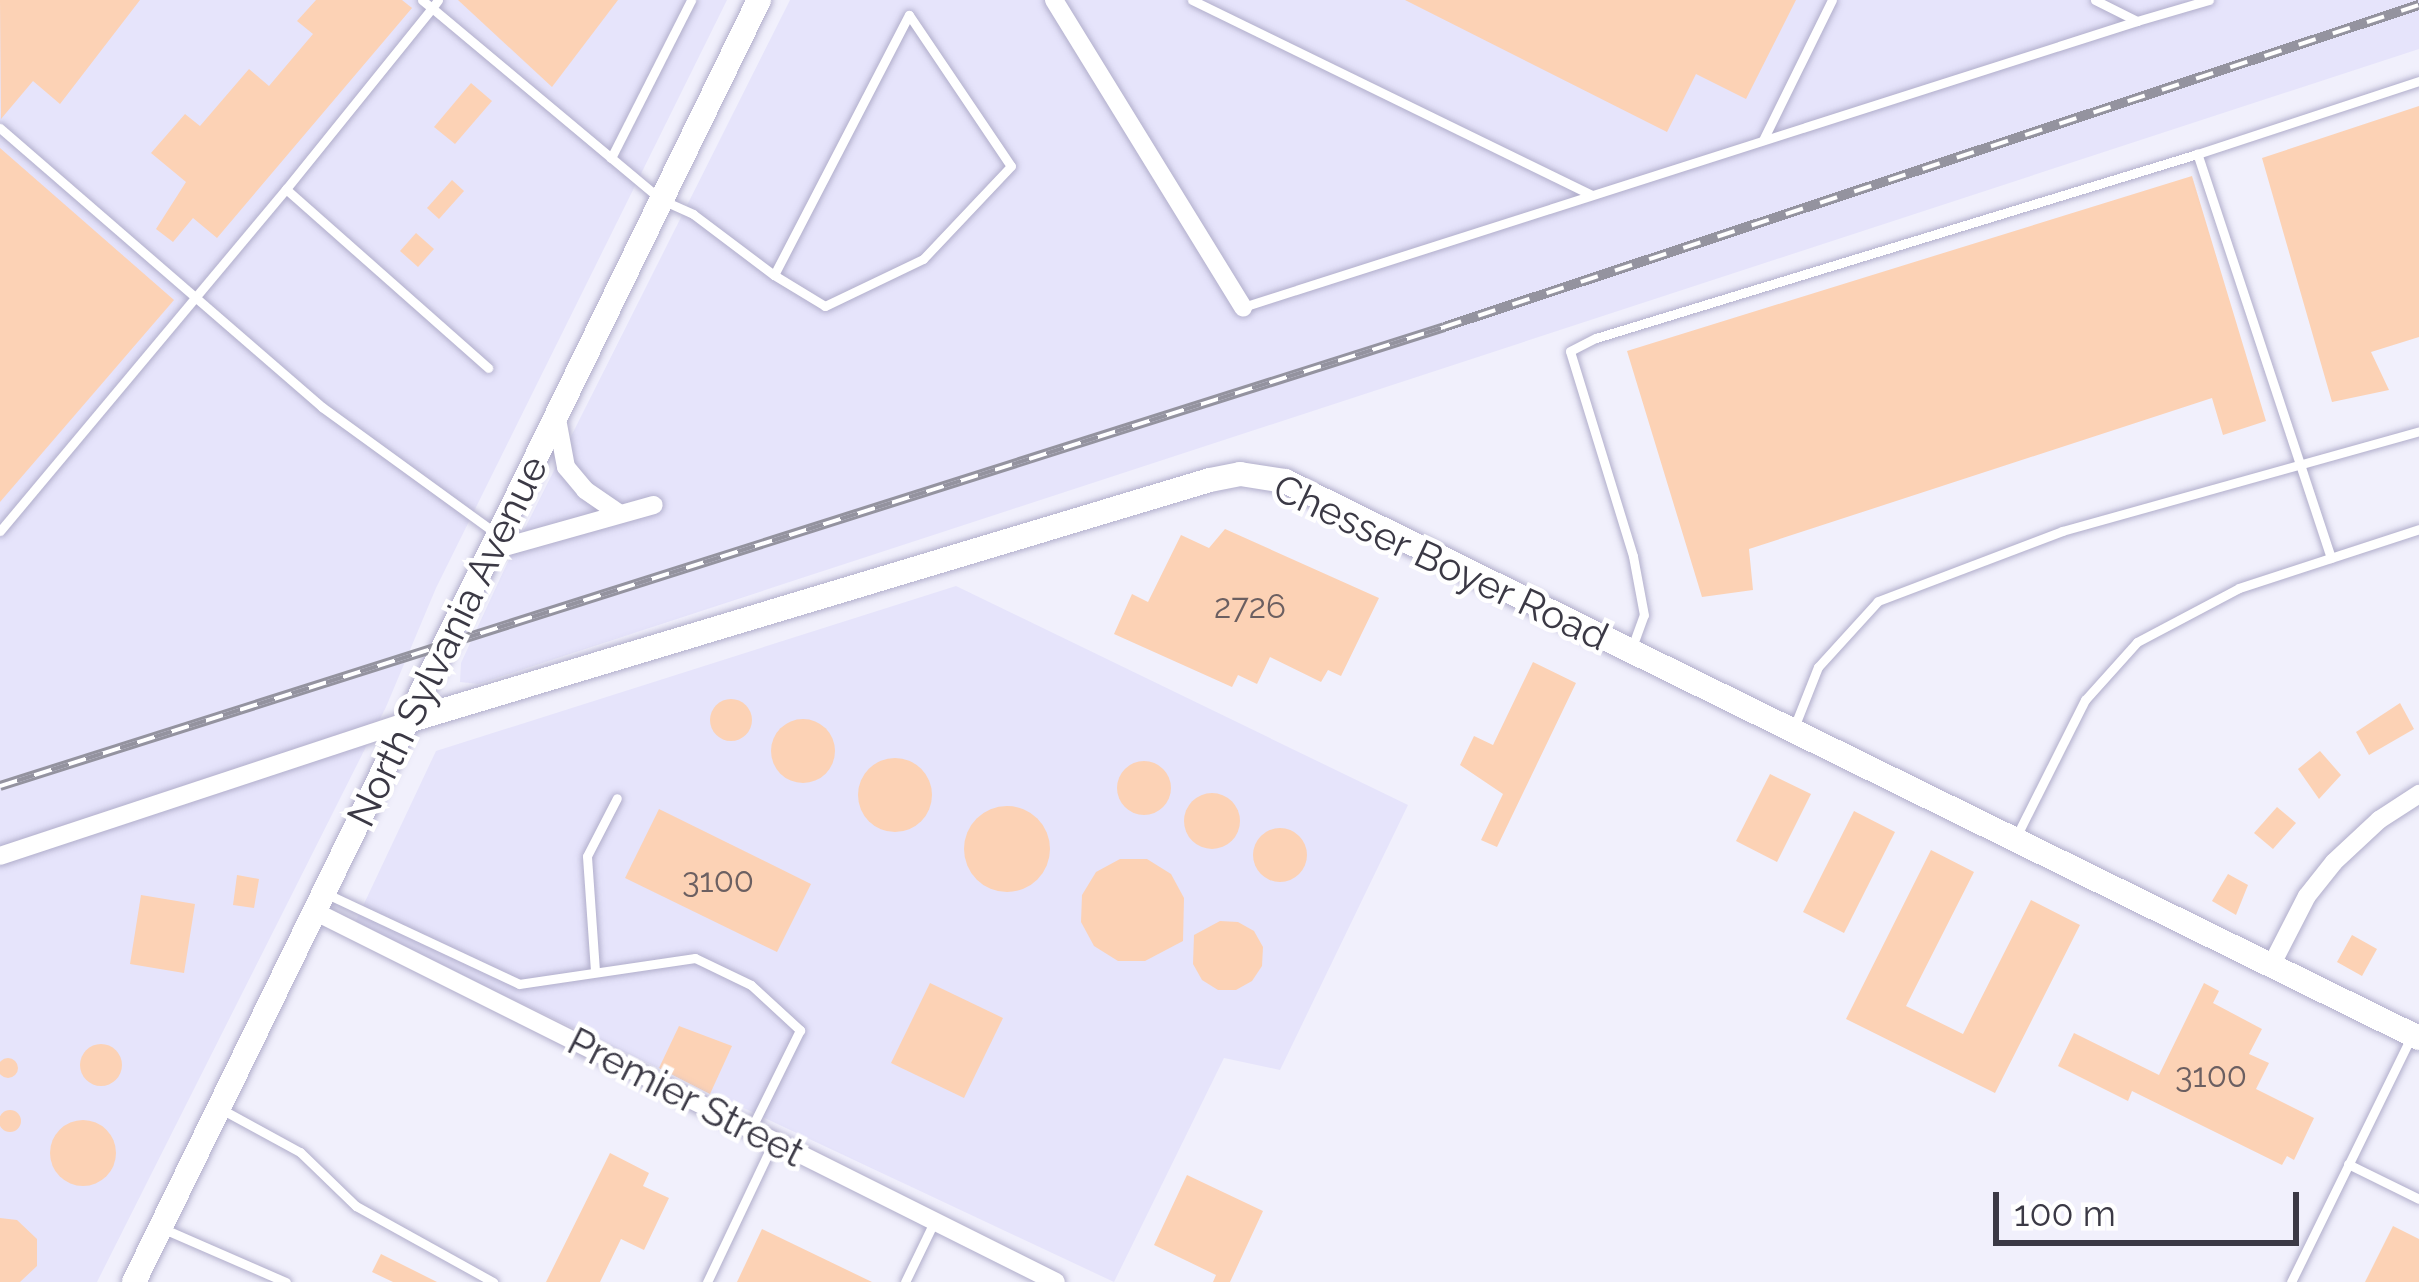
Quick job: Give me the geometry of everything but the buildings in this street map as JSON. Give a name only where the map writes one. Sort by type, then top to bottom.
[{"type":"street","name":"North Sylvania Avenue","points":[[134,1282],[759,0]]},
{"type":"street","points":[[1054,0],[1243,307]]},
{"type":"street","points":[[557,414],[566,466],[585,490],[620,514]]},
{"type":"street","name":"Chesser Boyer Road","points":[[408,721],[840,586],[1240,474],[1285,481],[2415,1036]]},
{"type":"street","points":[[494,543],[654,505]]},
{"type":"street","points":[[0,856],[408,721]]},
{"type":"street","points":[[2272,964],[2307,896],[2334,862],[2379,820],[2419,794]]},
{"type":"street","name":"Premier Street","points":[[321,902],[751,1130],[1056,1282]]},
{"type":"lane","points":[[422,0],[435,4],[662,200],[693,214],[774,275],[825,306],[923,259],[1011,166],[910,15],[774,275]]},
{"type":"lane","points":[[611,158],[691,0]]},
{"type":"lane","points":[[1192,0],[1591,195]]},
{"type":"lane","points":[[1763,140],[1832,0]]},
{"type":"lane","points":[[2095,0],[2137,21]]},
{"type":"lane","points":[[1243,307],[2209,0]]},
{"type":"lane","points":[[0,530],[435,4]]},
{"type":"lane","points":[[1631,650],[1644,615],[1633,556],[1570,351],[1596,338],[2419,81]]},
{"type":"lane","points":[[0,128],[322,407],[494,543]]},
{"type":"lane","points":[[2197,154],[2331,558]]},
{"type":"lane","points":[[286,189],[488,368]]},
{"type":"lane","points":[[1793,730],[1818,667],[1878,601],[2062,531],[2419,431]]},
{"type":"lane","points":[[2015,838],[2085,700],[2137,642],[2239,588],[2419,529]]},
{"type":"lane","points":[[595,970],[587,856],[617,798]]},
{"type":"lane","points":[[321,902],[519,984],[695,958],[751,985],[800,1030],[751,1130]]},
{"type":"lane","points":[[2291,1282],[2415,1036]]},
{"type":"lane","points":[[217,1107],[300,1152],[356,1206],[493,1282]]},
{"type":"lane","points":[[707,1282],[774,1141]]},
{"type":"lane","points":[[2348,1164],[2419,1198]]},
{"type":"lane","points":[[905,1282],[934,1221]]},
{"type":"lane","points":[[160,1227],[286,1282]]},
{"type":"shaded area","points":[[0,0],[727,0],[436,588],[386,707],[97,1282],[0,1282]]},
{"type":"shaded area","points":[[790,0],[2419,0],[2419,49],[478,684],[460,682],[461,663],[504,570]]},
{"type":"shaded area","points":[[956,586],[1408,805],[1280,1070],[1224,1058],[1114,1282],[354,925],[436,751]]},
{"type":"railway","points":[[0,786],[1444,327],[2419,5]]}]
